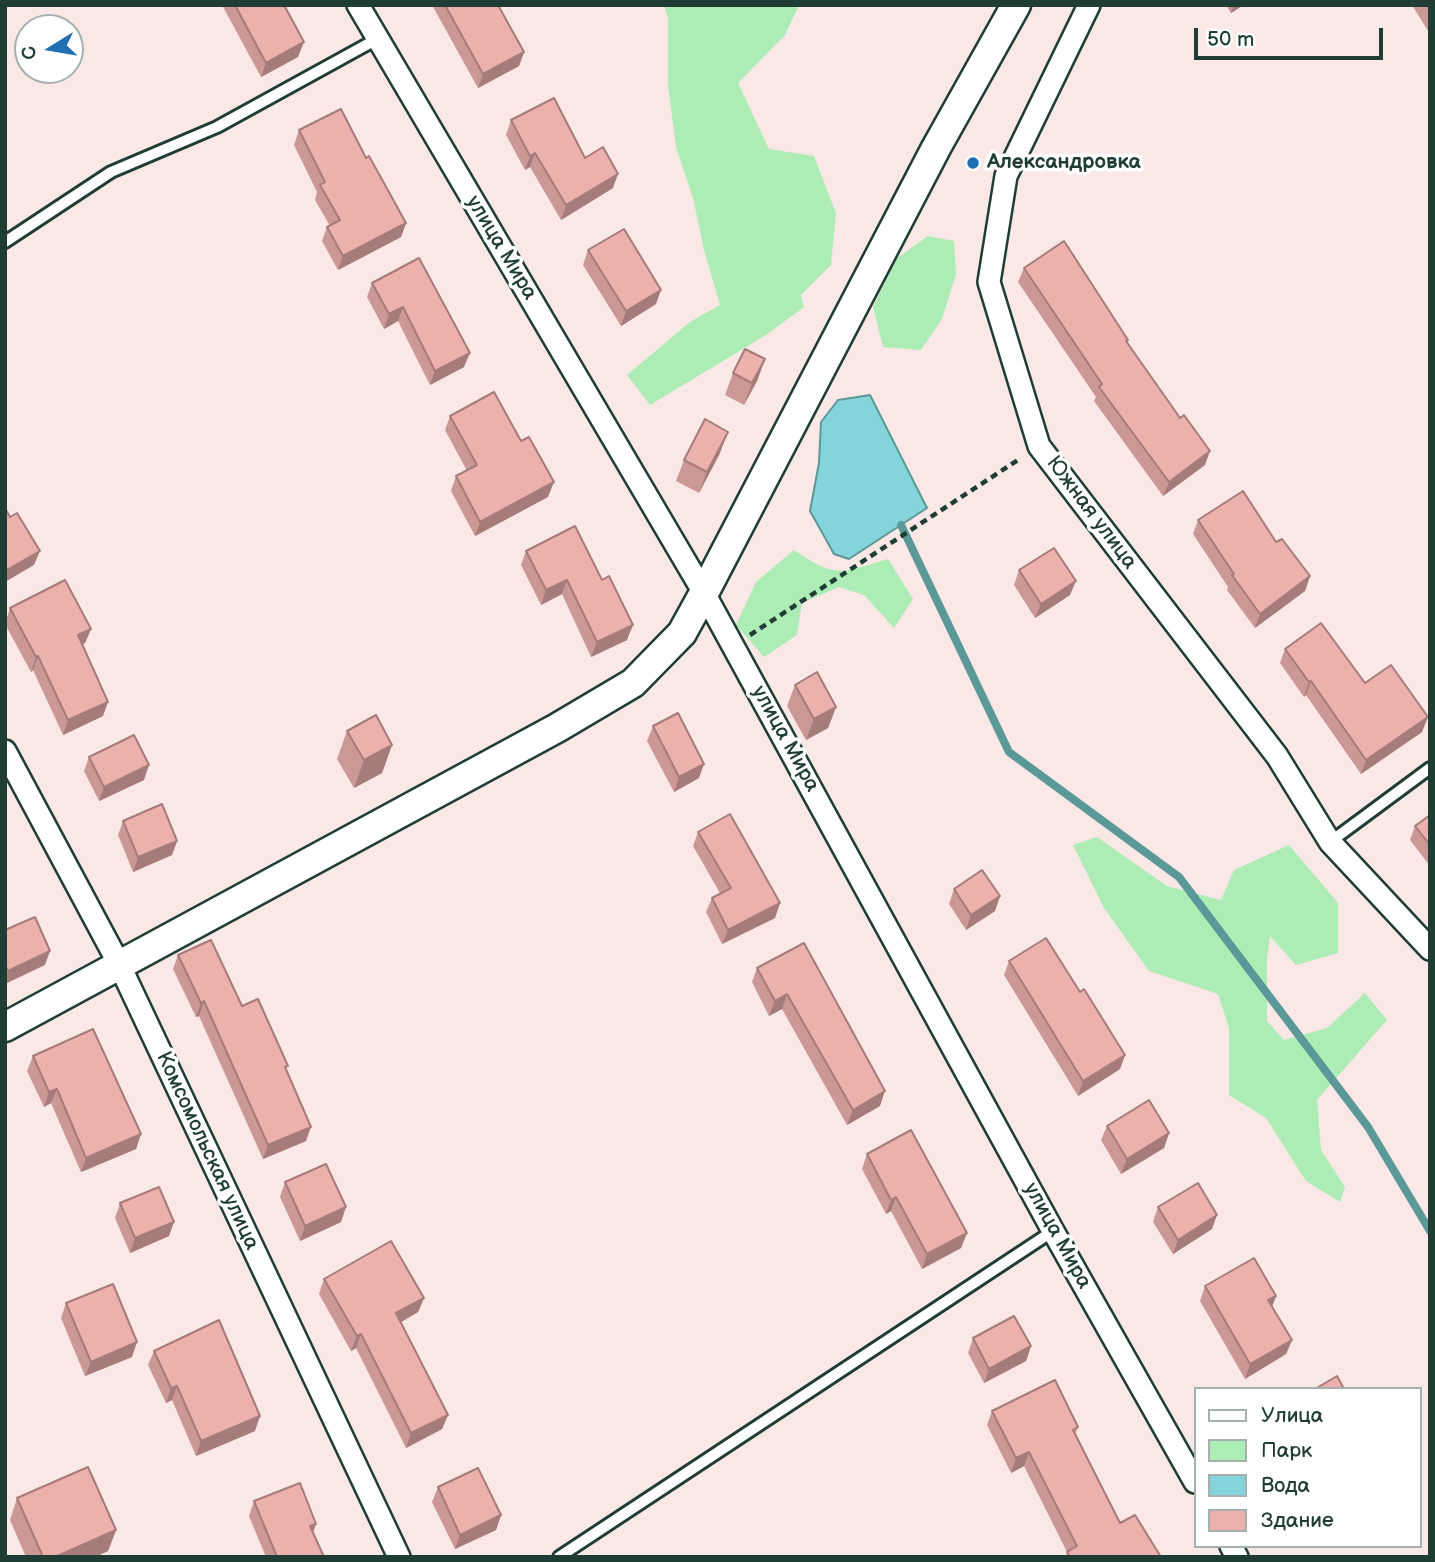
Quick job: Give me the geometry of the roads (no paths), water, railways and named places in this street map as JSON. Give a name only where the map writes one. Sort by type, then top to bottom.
[{"type":"main road","points":[[5,1027],[557,728],[633,683],[682,633],[930,158],[1016,5]]},
{"type":"street","name":"улица Мира","points":[[358,5],[704,593],[1053,1231],[1194,1480]]},
{"type":"street","name":"Южная улица","points":[[1090,5],[1006,176],[989,282],[1039,446],[1277,756],[1330,842],[1430,949]]},
{"type":"street","name":"Комсомольская улица","points":[[5,751],[120,964],[399,1557]]},
{"type":"lane","points":[[5,242],[111,172],[217,127],[377,39]]},
{"type":"lane","points":[[1330,842],[1430,768]]},
{"type":"lane","points":[[559,1557],[1053,1231]]},
{"type":"water","points":[[870,395],[927,508],[849,559],[834,554],[810,511],[819,463],[821,422],[838,400]]},
{"type":"waterway","points":[[901,525],[1009,752],[1179,877],[1368,1127],[1430,1231]]},
{"type":"place","name":"Александровка","points":[[973,163]]}]
